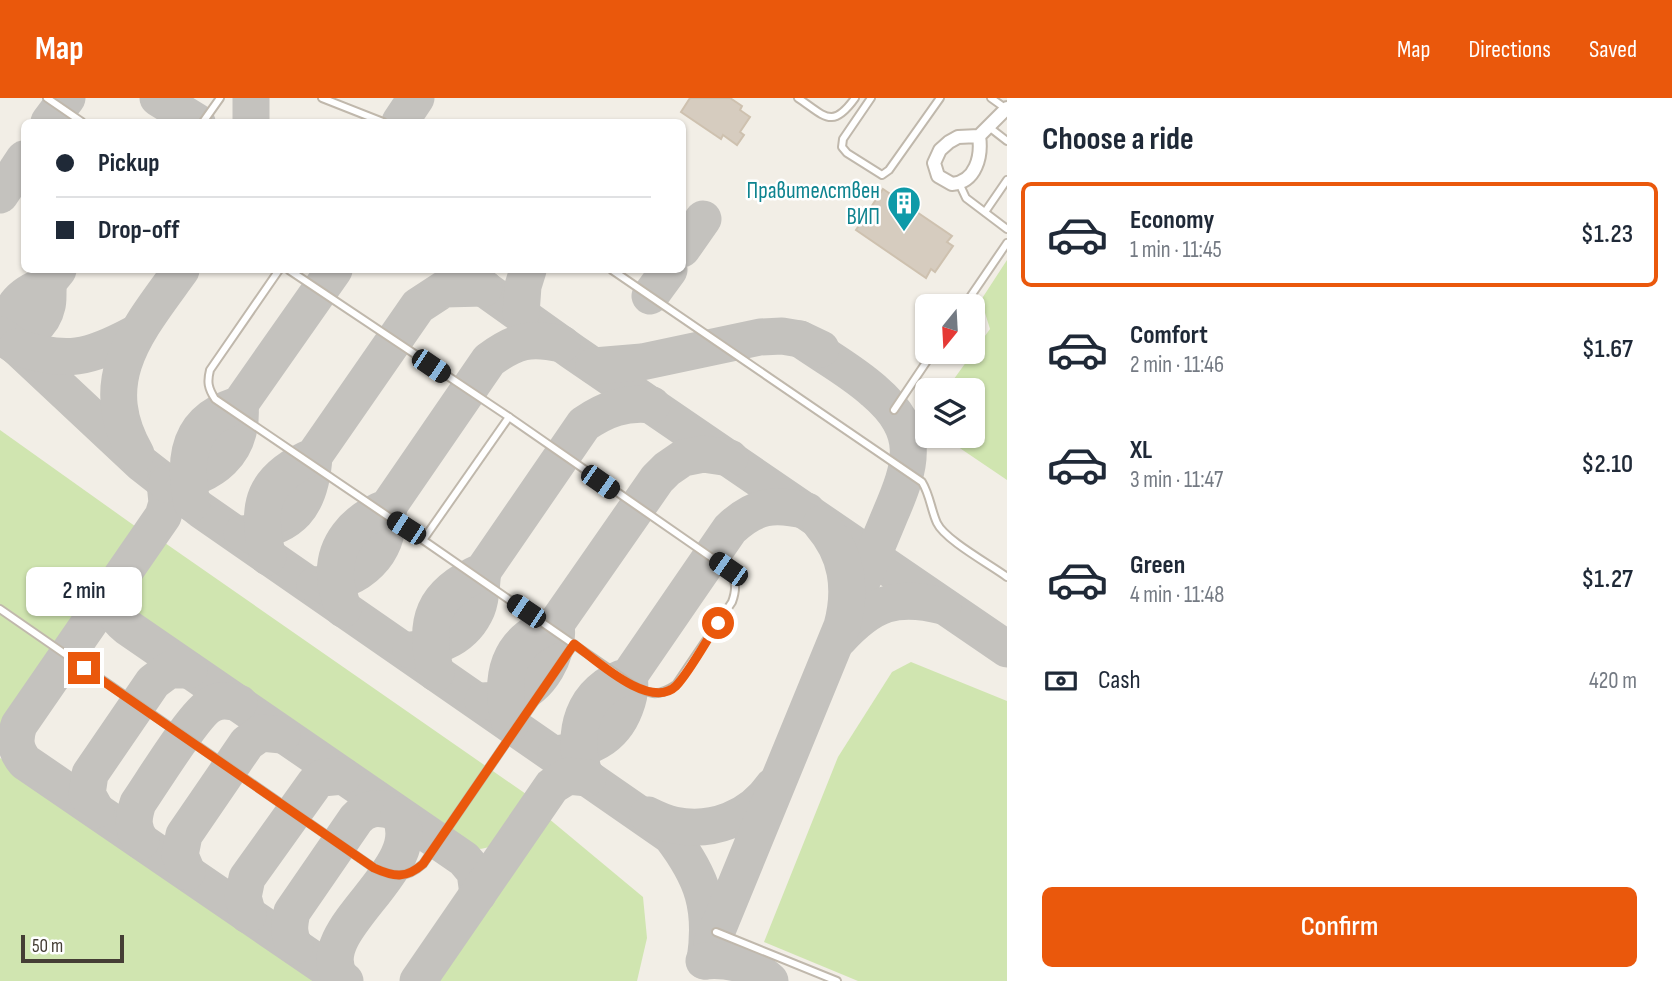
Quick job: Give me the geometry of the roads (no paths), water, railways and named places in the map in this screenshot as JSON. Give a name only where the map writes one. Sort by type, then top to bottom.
[{"type":"street","points":[[979,136],[958,137],[948,142],[936,157],[934,169],[937,176],[952,184],[960,184],[972,173],[979,153],[979,136],[1007,108]]},
{"type":"lane","points":[[47,98],[78,119]]},
{"type":"lane","points":[[205,119],[220,98]]},
{"type":"lane","points":[[322,98],[375,119]]},
{"type":"lane","points":[[798,98],[832,118],[839,117],[846,111],[855,98]]},
{"type":"lane","points":[[871,98],[843,139],[842,147],[882,175],[889,170],[940,98]]},
{"type":"lane","points":[[991,98],[1007,108]]},
{"type":"lane","points":[[988,126],[1007,141]]},
{"type":"lane","points":[[985,212],[1007,180]]},
{"type":"lane","points":[[960,184],[967,198],[1007,229]]},
{"type":"lane","points":[[972,294],[1007,243]]},
{"type":"lane","points":[[277,273],[216,360],[207,380],[215,399],[645,692],[666,692],[676,685],[732,602],[736,592],[735,580],[728,569],[509,417],[293,273]]},
{"type":"lane","points":[[616,273],[922,482],[929,494],[937,525],[947,536],[1007,577]]},
{"type":"lane","points":[[894,410],[925,364]]},
{"type":"lane","points":[[423,540],[509,417]]},
{"type":"lane","points":[[0,610],[365,862],[386,874],[399,877],[412,874],[423,864],[574,644]]},
{"type":"lane","points":[[716,932],[837,981]]},
{"type":"place","name":"Правителствен ВИП","points":[[904,233]]}]
